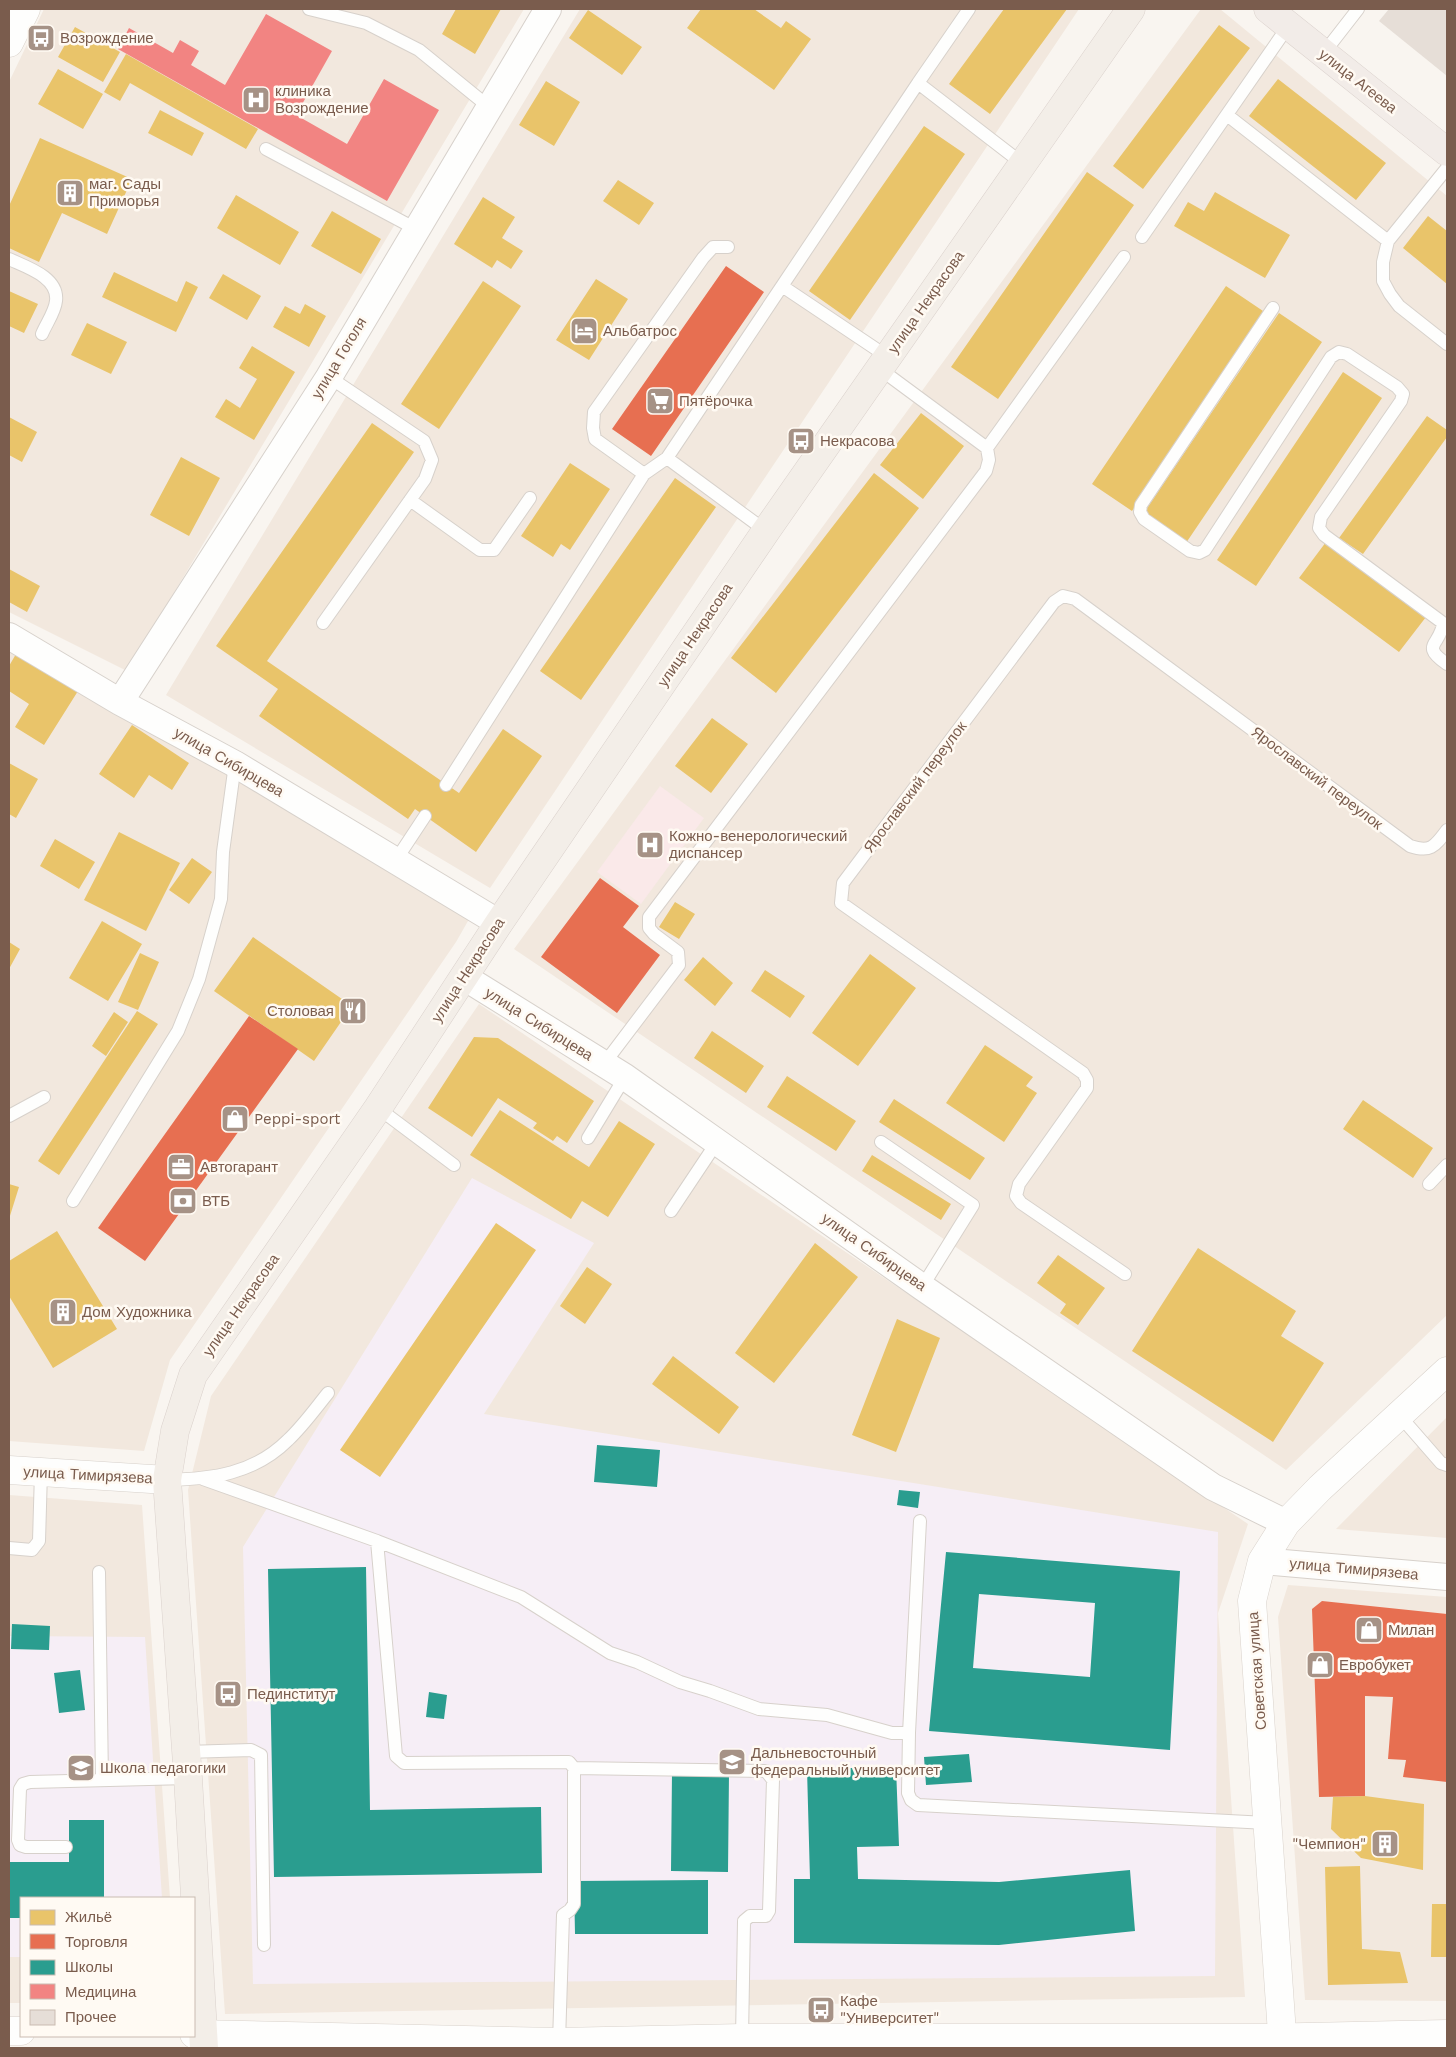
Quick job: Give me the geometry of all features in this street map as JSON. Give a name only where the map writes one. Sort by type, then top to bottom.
[{"type":"highway","name":"улица Агеева","points":[[1279,17],[1447,152]]},
{"type":"main road","points":[[9,43],[26,9]]},
{"type":"main road","name":"улица Некрасова","points":[[193,1897],[187,1765],[167,1480],[175,1431],[193,1375],[378,1108],[498,923],[766,531],[1132,9]]},
{"type":"main road","name":"Советская улица","points":[[1283,2043],[1252,1601],[1262,1561],[1286,1523],[1320,1488],[1447,1371]]},
{"type":"main road","name":"улица Тимирязева","points":[[9,1470],[167,1480]]},
{"type":"main road","name":"улица Некрасова","points":[[195,1934],[200,2039]]},
{"type":"main road","points":[[200,2039],[545,2044],[742,2038],[1283,2043],[1447,2034]]},
{"type":"street","name":"улица Гоголя","points":[[120,702],[329,377],[548,9]]},
{"type":"street","name":"улица Сибирцева","points":[[9,636],[120,702],[236,764],[498,923]]},
{"type":"street","name":"улица Сибирцева","points":[[464,977],[614,1071],[1213,1487],[1286,1523]]},
{"type":"street","name":"улица Тимирязева","points":[[1262,1561],[1447,1577]]},
{"type":"lane","points":[[309,9],[366,23],[419,50],[489,107]]},
{"type":"lane","points":[[446,785],[644,474],[667,458],[969,9]]},
{"type":"lane","points":[[1323,54],[1358,9]]},
{"type":"lane","points":[[1142,237],[1227,116],[1279,17]]},
{"type":"lane","points":[[918,83],[1023,164]]},
{"type":"lane","points":[[1227,116],[1388,241]]},
{"type":"lane","points":[[266,148],[416,229]]},
{"type":"lane","points":[[1447,168],[1388,241],[1383,262],[1383,281],[1399,306],[1447,344]]},
{"type":"lane","points":[[644,474],[595,439],[593,428],[594,412],[703,258],[713,247],[728,247]]},
{"type":"lane","points":[[987,448],[1124,257]]},
{"type":"lane","points":[[9,259],[37,273],[48,281],[55,290],[56,302],[42,334]]},
{"type":"lane","points":[[588,1138],[614,1071],[678,964],[678,952],[649,928],[650,917],[986,471],[989,460],[987,448],[884,363],[782,286]]},
{"type":"lane","points":[[1273,308],[1141,505],[1140,512],[1144,519],[1190,551],[1199,553],[1205,550],[1331,357],[1339,352],[1347,354],[1397,386],[1403,394],[1401,401],[1321,517],[1319,528],[1324,535],[1443,623],[1442,630],[1432,648],[1435,656],[1447,664]]},
{"type":"lane","points":[[323,623],[425,479],[432,460],[424,441],[329,377]]},
{"type":"lane","points":[[667,458],[766,531]]},
{"type":"lane","points":[[410,500],[480,550],[494,550],[530,498]]},
{"type":"lane","name":"Ярославский переулок","points":[[1125,1274],[1021,1202],[1016,1196],[1018,1184],[1087,1088],[1087,1080],[1083,1073],[841,903],[843,883],[1054,602],[1063,596],[1075,599],[1410,846],[1422,850],[1436,846],[1447,830]]},
{"type":"lane","points":[[73,1201],[178,1031],[190,1004],[221,898],[223,852],[236,764]]},
{"type":"lane","points":[[396,860],[425,816]]},
{"type":"lane","points":[[9,1116],[44,1097]]},
{"type":"lane","points":[[378,1108],[454,1165]]},
{"type":"lane","points":[[671,1211],[717,1142]]},
{"type":"lane","points":[[881,1142],[973,1205],[922,1286]]},
{"type":"lane","points":[[1430,1184],[1447,1165]]},
{"type":"lane","points":[[167,1480],[203,1479],[232,1473],[263,1460],[288,1440],[328,1393]]},
{"type":"lane","points":[[1400,1416],[1441,1463],[1447,1465]]},
{"type":"lane","points":[[9,1548],[32,1550],[39,1541],[41,1472]]},
{"type":"lane","points":[[203,1479],[376,1541],[521,1597],[610,1653],[637,1662],[680,1682],[759,1709],[827,1715],[892,1733],[909,1733]]},
{"type":"lane","points":[[920,1521],[909,1733],[908,1793],[911,1800],[918,1805],[1267,1823]]},
{"type":"lane","points":[[376,1541],[396,1756],[404,1763],[569,1762],[574,1768],[574,1904],[564,1915],[545,2044]]},
{"type":"lane","points":[[99,1572],[102,1780]]},
{"type":"lane","points":[[66,1847],[26,1847],[20,1844],[18,1840],[20,1789],[23,1784],[30,1782],[102,1780],[187,1765],[251,1750],[261,1755],[264,1945]]},
{"type":"lane","points":[[574,1768],[766,1771],[773,1780],[769,1911],[766,1916],[750,1916],[744,1921],[742,2038]]},
{"type":"shaded area","points":[[44,9],[524,9],[127,671],[9,612],[9,82]]},
{"type":"shaded area","points":[[580,9],[1079,9],[490,888],[166,695]]},
{"type":"shaded area","points":[[1201,9],[1220,9],[1447,196],[1447,1315],[1286,1470],[514,949]]},
{"type":"shaded area","points":[[9,644],[472,914],[456,942],[170,1360],[144,1451],[9,1441]]},
{"type":"shaded area","name":"Кожно-венерологический диспансер","points":[[660,786],[704,818],[641,904],[597,872]]},
{"type":"shaded area","name":"Дальневосточный федеральный университет","points":[[479,1004],[1248,1524],[1218,1613],[1245,1997],[225,2014],[188,1490],[211,1396]]},
{"type":"shaded area","name":"Дальневосточный федеральный университет","points":[[472,1178],[594,1243],[484,1414],[1218,1532],[1215,1976],[253,1984],[243,1547]]},
{"type":"shaded area","points":[[1447,1417],[1447,1538],[1336,1529]]},
{"type":"shaded area","name":"Школа педагогики","points":[[9,1495],[142,1505],[170,1897],[20,1897],[20,2003],[9,2003]]},
{"type":"shaded area","points":[[1288,1585],[1447,1597],[1447,2001],[1305,2000],[1278,1617]]},
{"type":"shaded area","name":"Школа педагогики","points":[[9,1636],[145,1637],[162,1897],[20,1897],[20,1957],[9,1957]]},
{"type":"building: Жильё","points":[[456,9],[501,9],[475,54],[442,34]]},
{"type":"building: Жильё","points":[[701,9],[754,9],[781,28],[786,21],[811,39],[774,90],[687,28]]},
{"type":"building: Жильё","points":[[1004,9],[1067,9],[990,114],[949,84]]},
{"type":"building: Жильё","points":[[588,10],[642,47],[622,75],[569,38]]},
{"type":"building: Жильё","points":[[1219,25],[1250,48],[1143,189],[1113,166]]},
{"type":"building: Жильё","points":[[75,27],[120,52],[103,82],[58,57]]},
{"type":"building: Жильё","points":[[126,54],[258,129],[246,149],[130,83],[120,101],[104,92]]},
{"type":"building: Жильё","points":[[58,69],[103,94],[83,129],[38,104]]},
{"type":"building: Жильё","points":[[1278,79],[1386,163],[1356,200],[1249,116]]},
{"type":"building: Жильё","points":[[546,81],[580,102],[554,146],[519,125]]},
{"type":"building: Жильё","points":[[160,110],[204,133],[192,156],[148,133]]},
{"type":"building: Жильё","points":[[924,126],[965,154],[850,320],[809,291]]},
{"type":"building: Жильё","name":"маг. Сады Приморья","points":[[40,138],[132,179],[107,234],[62,213],[39,262],[9,248],[9,206]]},
{"type":"building: Жильё","points":[[1087,172],[1134,205],[998,399],[951,367]]},
{"type":"building: Жильё","points":[[618,180],[654,203],[639,225],[603,201]]},
{"type":"building: Жильё","points":[[1215,192],[1290,235],[1265,278],[1174,226],[1188,202],[1204,211]]},
{"type":"building: Жильё","points":[[236,195],[299,232],[280,265],[217,228]]},
{"type":"building: Жильё","points":[[483,197],[515,217],[502,238],[523,251],[511,269],[497,260],[492,268],[454,244]]},
{"type":"building: Жильё","points":[[332,211],[381,239],[361,274],[311,246]]},
{"type":"building: Жильё","points":[[1428,216],[1447,231],[1447,284],[1403,248]]},
{"type":"building: Жильё","points":[[114,272],[177,302],[186,281],[198,287],[176,332],[102,297]]},
{"type":"building: Жильё","points":[[223,274],[261,296],[247,320],[209,298]]},
{"type":"building: Жильё","points":[[596,279],[628,299],[589,360],[556,340]]},
{"type":"building: Жильё","points":[[483,281],[521,306],[439,429],[401,404]]},
{"type":"building: Жильё","points":[[1226,286],[1266,313],[1132,511],[1092,484]]},
{"type":"building: Жильё","points":[[9,291],[38,304],[24,333],[9,326]]},
{"type":"building: Жильё","points":[[305,304],[326,316],[309,347],[273,327],[285,306],[300,314]]},
{"type":"building: Жильё","points":[[1279,313],[1322,342],[1186,543],[1143,514]]},
{"type":"building: Жильё","points":[[87,323],[127,342],[111,374],[71,355]]},
{"type":"building: Жильё","points":[[252,346],[295,372],[254,440],[215,417],[226,399],[240,408],[257,379],[239,368]]},
{"type":"building: Жильё","points":[[1343,372],[1382,398],[1256,586],[1217,560]]},
{"type":"building: Жильё","points":[[921,413],[964,446],[923,499],[880,465]]},
{"type":"building: Жильё","points":[[1427,416],[1447,430],[1447,437],[1363,554],[1339,538]]},
{"type":"building: Жильё","points":[[9,417],[37,432],[22,462],[9,455]]},
{"type":"building: Жильё","points":[[372,423],[414,452],[267,661],[459,793],[503,729],[542,756],[476,852],[415,809],[408,819],[259,716],[278,689],[216,646]]},
{"type":"building: Жильё","points":[[181,457],[220,478],[189,536],[150,515]]},
{"type":"building: Жильё","points":[[570,463],[610,489],[570,550],[561,544],[553,557],[521,536]]},
{"type":"building: Жильё","points":[[874,473],[919,508],[776,693],[731,658]]},
{"type":"building: Жильё","points":[[675,478],[716,507],[581,700],[540,671]]},
{"type":"building: Жильё","points":[[1326,542],[1426,617],[1399,652],[1299,578]]},
{"type":"building: Жильё","points":[[9,569],[40,586],[27,612],[9,602]]},
{"type":"building: Жильё","points":[[16,654],[78,691],[44,745],[15,727],[29,704],[9,691],[9,666]]},
{"type":"building: Жильё","points":[[712,718],[748,744],[711,793],[675,766]]},
{"type":"building: Жильё","points":[[132,725],[189,763],[172,790],[149,775],[134,798],[99,774]]},
{"type":"building: Жильё","points":[[9,763],[38,779],[16,818],[9,814]]},
{"type":"building: Жильё","points":[[119,832],[180,863],[146,931],[84,900]]},
{"type":"building: Жильё","points":[[55,839],[95,862],[79,889],[40,866]]},
{"type":"building: Жильё","points":[[192,858],[212,872],[189,904],[169,890]]},
{"type":"building: Жильё","points":[[675,902],[695,914],[679,939],[659,927]]},
{"type":"building: Жильё","points":[[102,921],[142,944],[108,1001],[69,978]]},
{"type":"building: Жильё","points":[[253,937],[352,1006],[314,1061],[214,991]]},
{"type":"building: Жильё","points":[[9,942],[20,949],[9,969]]},
{"type":"building: Жильё","points":[[140,953],[159,962],[138,1010],[118,1002]]},
{"type":"building: Жильё","points":[[870,954],[916,988],[858,1066],[812,1033]]},
{"type":"building: Жильё","points":[[703,957],[733,983],[715,1006],[684,980]]},
{"type":"building: Жильё","points":[[765,970],[805,996],[790,1018],[751,991]]},
{"type":"building: Жильё","points":[[137,1011],[158,1024],[59,1175],[38,1161]]},
{"type":"building: Жильё","points":[[114,1012],[128,1022],[106,1056],[92,1046]]},
{"type":"building: Жильё","points":[[712,1031],[764,1066],[746,1093],[694,1058]]},
{"type":"building: Жильё","points":[[474,1037],[498,1038],[594,1101],[567,1143],[557,1136],[553,1141],[533,1128],[537,1123],[498,1098],[472,1137],[428,1108]]},
{"type":"building: Жильё","points":[[985,1045],[1033,1077],[1026,1086],[1037,1093],[1004,1142],[946,1103]]},
{"type":"building: Жильё","points":[[787,1076],[856,1121],[836,1151],[767,1107]]},
{"type":"building: Жильё","points":[[894,1099],[985,1158],[970,1180],[879,1122]]},
{"type":"building: Жильё","points":[[1363,1100],[1433,1148],[1413,1178],[1343,1129]]},
{"type":"building: Жильё","points":[[500,1110],[589,1167],[619,1121],[655,1144],[608,1217],[582,1201],[571,1219],[470,1155]]},
{"type":"building: Жильё","points":[[872,1155],[951,1204],[941,1220],[862,1171]]},
{"type":"building: Жильё","points":[[9,1184],[19,1187],[9,1219]]},
{"type":"building: Жильё","points":[[496,1223],[536,1250],[380,1477],[340,1450]]},
{"type":"building: Жильё","name":"Дом Художника","points":[[57,1231],[117,1329],[53,1368],[9,1296],[9,1261]]},
{"type":"building: Жильё","points":[[815,1243],[858,1277],[774,1383],[735,1353]]},
{"type":"building: Жильё","points":[[1198,1248],[1296,1311],[1281,1336],[1324,1363],[1273,1442],[1132,1351]]},
{"type":"building: Жильё","points":[[1058,1255],[1105,1288],[1078,1325],[1060,1313],[1066,1304],[1037,1283]]},
{"type":"building: Жильё","points":[[587,1267],[612,1284],[585,1324],[560,1306]]},
{"type":"building: Жильё","points":[[897,1319],[940,1338],[896,1452],[852,1435]]},
{"type":"building: Жильё","points":[[673,1356],[739,1407],[719,1434],[652,1384]]},
{"type":"building: Жильё","name":"\"Чемпион\"","points":[[1365,1796],[1424,1804],[1423,1870],[1361,1858],[1331,1829],[1333,1797]]},
{"type":"building: Жильё","points":[[1360,1866],[1362,1949],[1400,1952],[1408,1983],[1328,1985],[1325,1867]]},
{"type":"building: Жильё","points":[[1432,1904],[1447,1904],[1447,1957],[1431,1957]]},
{"type":"building: Торговля","points":[[726,266],[764,292],[651,456],[612,429]]},
{"type":"building: Торговля","points":[[600,878],[639,906],[623,927],[660,955],[617,1013],[541,957]]},
{"type":"building: Торговля","points":[[249,1016],[298,1049],[145,1261],[98,1228]]},
{"type":"building: Торговля","points":[[1322,1601],[1447,1614],[1447,1782],[1403,1777],[1406,1760],[1388,1759],[1393,1697],[1365,1696],[1365,1796],[1319,1797],[1312,1609]]},
{"type":"building: Школы","points":[[597,1445],[660,1450],[657,1487],[594,1482]]},
{"type":"building: Школы","points":[[899,1490],[920,1492],[918,1508],[897,1505]]},
{"type":"building: Школы","points":[[946,1552],[1180,1571],[1170,1750],[929,1731]],"holes":[[[979,1594],[1095,1603],[1090,1677],[973,1668]]]},
{"type":"building: Школы","points":[[366,1567],[370,1810],[541,1807],[542,1873],[274,1877],[268,1569]]},
{"type":"building: Школы","points":[[12,1624],[50,1626],[49,1650],[11,1649]]},
{"type":"building: Школы","points":[[80,1670],[85,1710],[59,1713],[54,1673]]},
{"type":"building: Школы","points":[[429,1692],[447,1695],[444,1719],[426,1717]]},
{"type":"building: Школы","points":[[969,1754],[972,1782],[926,1785],[924,1757]]},
{"type":"building: Школы","points":[[896,1767],[899,1846],[857,1847],[858,1879],[999,1882],[1130,1870],[1135,1931],[999,1945],[794,1943],[794,1879],[810,1879],[807,1769]]},
{"type":"building: Школы","points":[[672,1773],[729,1773],[728,1872],[671,1871]]},
{"type":"building: Школы","points":[[69,1820],[104,1820],[104,1897],[20,1897],[20,1918],[9,1918],[9,1862],[69,1862]]},
{"type":"building: Школы","points":[[708,1880],[708,1934],[575,1934],[574,1881]]},
{"type":"building: Медицина","name":"клиника Возрождение","points":[[266,14],[332,51],[296,115],[347,144],[384,79],[439,110],[387,201],[118,49],[129,28],[173,53],[180,40],[199,51],[191,65],[225,85]]},
{"type":"building: Прочее","points":[[1389,9],[1445,9],[1447,11],[1447,76],[1379,21]]},
{"type":"place","name":"Возрождение","points":[[41,38]]},
{"type":"place","name":"клиника Возрождение","points":[[256,100]]},
{"type":"place","name":"маг. Сады Приморья","points":[[70,193]]},
{"type":"place","name":"Альбатрос","points":[[584,331]]},
{"type":"place","name":"Пятёрочка","points":[[660,401]]},
{"type":"place","name":"Некрасова","points":[[801,441]]},
{"type":"place","name":"Кожно-венерологический диспансер","points":[[650,845]]},
{"type":"place","name":"Столовая","points":[[353,1011]]},
{"type":"place","name":"Peppi-sport","points":[[235,1119]]},
{"type":"place","name":"Автогарант","points":[[181,1167]]},
{"type":"place","name":"ВТБ","points":[[183,1201]]},
{"type":"place","name":"Дом Художника","points":[[63,1312]]},
{"type":"place","name":"Милан","points":[[1369,1630]]},
{"type":"place","name":"Евробукет","points":[[1320,1665]]},
{"type":"place","name":"Пединститут","points":[[228,1694]]},
{"type":"place","name":"Дальневосточный федеральный университет","points":[[732,1762]]},
{"type":"place","name":"Школа педагогики","points":[[81,1768]]},
{"type":"place","name":"\"Чемпион\"","points":[[1385,1844]]},
{"type":"place","name":"Кафе \"Университет\"","points":[[821,2010]]}]
